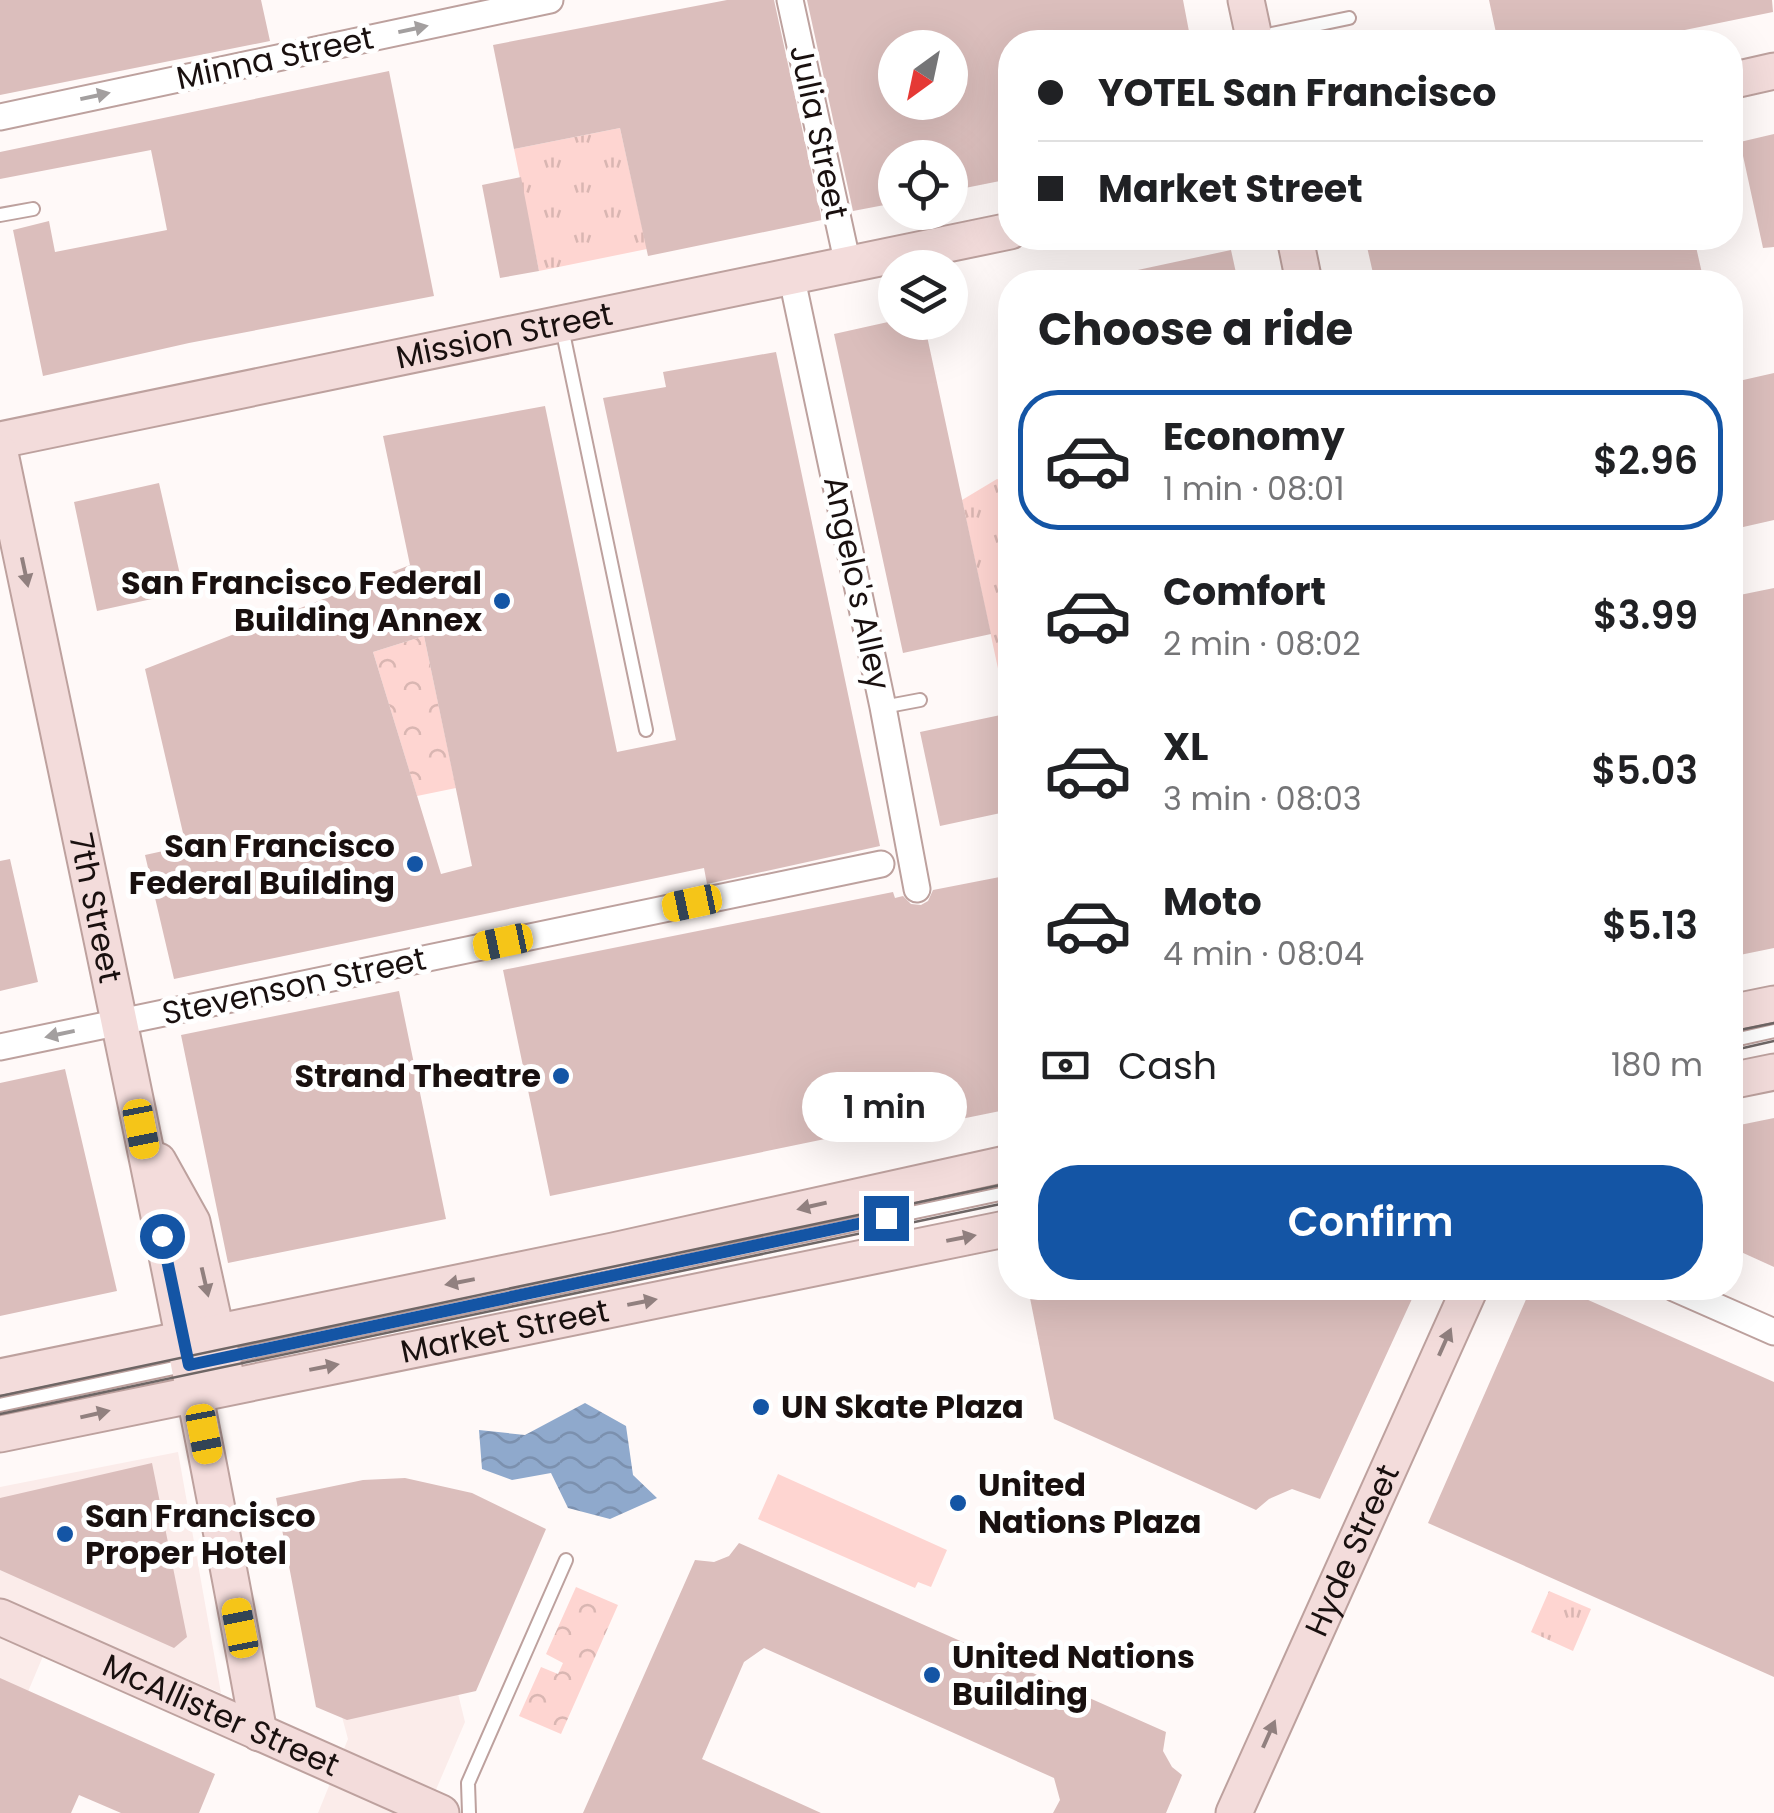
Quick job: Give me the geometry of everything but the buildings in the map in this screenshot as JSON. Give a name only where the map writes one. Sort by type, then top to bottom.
[{"type":"main road","points":[[1246,0],[1252,30]]},
{"type":"main road","points":[[1743,78],[1774,72]]},
{"type":"main road","name":"Mission Street","points":[[0,440],[998,234]]},
{"type":"main road","name":"7th Street","points":[[0,453],[141,1129],[192,1222],[206,1362],[259,1732]]},
{"type":"main road","points":[[1743,1010],[1774,1004]]},
{"type":"main road","points":[[1743,1078],[1774,1072]]},
{"type":"main road","name":"Market Street","points":[[0,1434],[206,1362],[594,1255],[998,1167]]},
{"type":"main road","name":"Market Street","points":[[0,1378],[206,1362],[998,1230]]},
{"type":"main road","name":"Hyde Street","points":[[1234,1813],[1465,1300]]},
{"type":"main road","name":"McAllister Street","points":[[0,1616],[441,1813]]},
{"type":"street","name":"Minna Street","points":[[0,117],[550,0]]},
{"type":"street","name":"Julia Street","points":[[790,0],[848,265]]},
{"type":"street","name":"Angelo's Alley","points":[[792,279],[883,707],[917,889]]},
{"type":"street","name":"Stevenson Street","points":[[0,1047],[881,864]]},
{"type":"street","points":[[1701,1300],[1774,1332]]},
{"type":"lane","points":[[1297,30],[1349,18]]},
{"type":"lane","points":[[0,215],[33,209]]},
{"type":"lane","points":[[562,326],[646,730]]},
{"type":"lane","points":[[883,707],[920,700]]},
{"type":"lane","points":[[1743,1037],[1774,1031]]},
{"type":"lane","name":"Market Street","points":[[0,1405],[998,1195]]},
{"type":"lane","points":[[469,1813],[468,1782],[566,1560]]},
{"type":"shaded area","points":[[178,1452],[221,1693],[57,1623],[0,1758],[0,1487]]},
{"type":"shaded area","points":[[430,1580],[465,1722],[426,1813],[318,1813],[348,1739],[309,1595]]},
{"type":"green space","points":[[620,128],[647,249],[539,271],[514,149]]},
{"type":"green space","points":[[998,479],[998,669],[962,500]]},
{"type":"green space","points":[[424,636],[456,788],[417,796],[373,652]]},
{"type":"green space","points":[[778,1474],[947,1550],[931,1587],[918,1582],[915,1588],[758,1519]]},
{"type":"green space","points":[[576,1587],[618,1605],[561,1734],[519,1716],[541,1667],[558,1674],[563,1663],[546,1654]]},
{"type":"green space","points":[[1549,1591],[1591,1609],[1573,1651],[1531,1632]]},
{"type":"water","points":[[585,1403],[626,1426],[633,1475],[657,1498],[610,1519],[568,1508],[551,1473],[512,1480],[482,1469],[479,1430],[525,1435]]},
{"type":"tram line","points":[[1743,1029],[1774,1023]]},
{"type":"tram line","points":[[1743,1048],[1774,1041]]},
{"type":"tram line","points":[[0,1396],[998,1186]]},
{"type":"tram line","points":[[0,1414],[998,1205]]},
{"type":"place","name":"San Francisco Federal Building Annex","points":[[502,601]]},
{"type":"place","name":"San Francisco Federal Building","points":[[415,864]]},
{"type":"place","name":"Strand Theatre","points":[[561,1076]]},
{"type":"place","name":"UN Skate Plaza","points":[[761,1407]]},
{"type":"place","name":"United Nations Plaza","points":[[958,1503]]},
{"type":"place","name":"San Francisco Proper Hotel","points":[[65,1534]]},
{"type":"place","name":"United Nations Building","points":[[932,1675]]},
{"type":"route","points":[[162,1236],[189,1365],[886,1218]]}]
